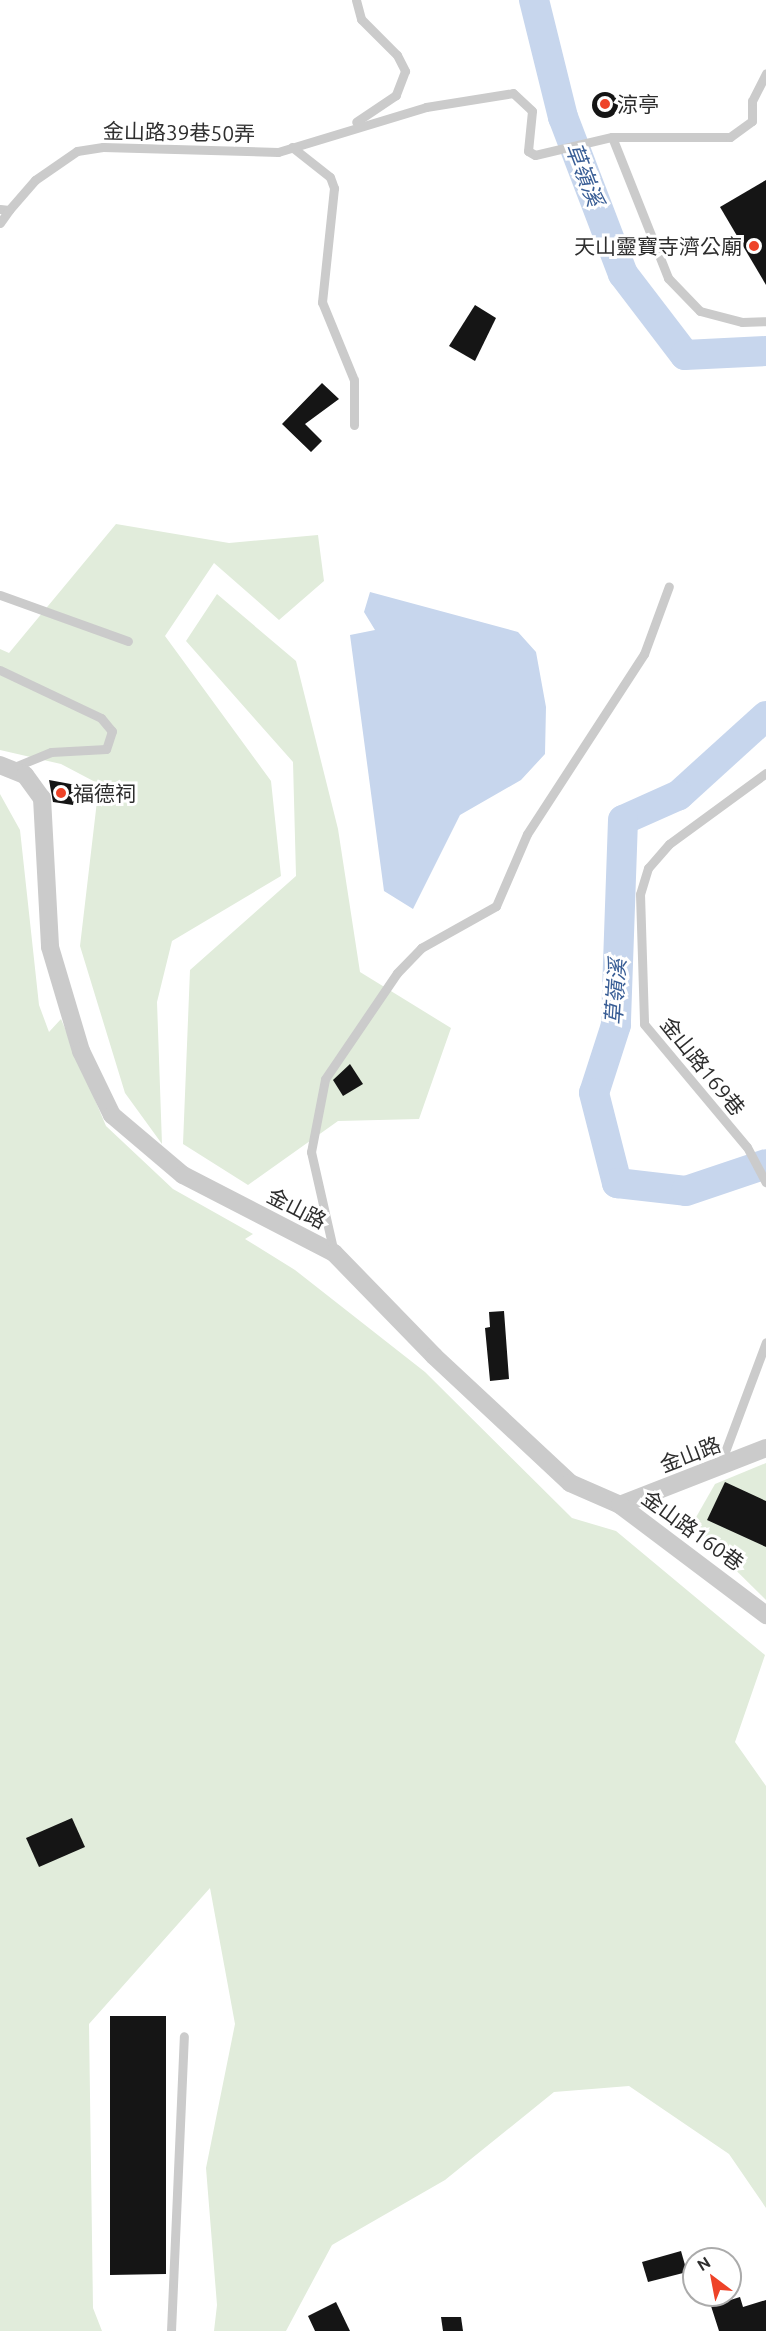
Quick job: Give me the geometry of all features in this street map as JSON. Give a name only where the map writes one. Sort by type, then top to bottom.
[{"type":"street","name":"金山路","points":[[6,766],[36,784],[42,798],[50,946],[81,1051],[112,1116],[183,1175],[334,1253],[434,1356],[570,1483],[620,1505],[766,1448]]},
{"type":"street","name":"金山路160巷","points":[[620,1505],[766,1615]]},
{"type":"lane","name":"金山路39巷50弄","points":[[341,131],[381,109],[403,85],[405,71],[397,55],[361,19],[356,0]]},
{"type":"lane","points":[[766,73],[752,101],[752,121],[730,137],[612,137],[668,278],[700,311],[742,322],[766,321]]},
{"type":"lane","name":"金山路39巷50弄","points":[[0,223],[4,210],[35,180],[77,151],[103,147],[278,152],[426,107],[513,93],[532,111],[528,151],[544,154],[612,137]]},
{"type":"lane","points":[[292,147],[330,177],[334,188],[322,302],[354,380],[354,425]]},
{"type":"lane","points":[[334,1253],[311,1152],[325,1079],[397,973],[421,948],[496,906],[527,834],[644,654],[669,586]]},
{"type":"lane","points":[[0,595],[128,641]]},
{"type":"lane","points":[[0,670],[101,718],[112,731],[106,749],[51,752],[6,766]]},
{"type":"lane","name":"金山路169巷","points":[[766,773],[669,844],[648,868],[640,894],[644,1024],[747,1147],[766,1182]]},
{"type":"lane","points":[[719,1467],[766,1342]]},
{"type":"lane","points":[[171,2331],[184,2036]]},
{"type":"green space","points":[[116,524],[229,543],[318,535],[324,581],[279,620],[214,563],[165,636],[271,781],[281,876],[172,941],[157,1002],[162,1144],[125,1093],[80,946],[99,784],[61,764],[0,750],[0,649],[9,653]]},
{"type":"green space","points":[[217,594],[296,661],[338,829],[360,972],[451,1028],[419,1119],[338,1121],[248,1185],[183,1144],[190,970],[296,876],[293,762],[186,641]]},
{"type":"green space","points":[[0,794],[20,830],[39,1005],[49,1032],[61,1019],[106,1126],[173,1189],[253,1234],[245,1239],[295,1270],[425,1372],[572,1518],[616,1531],[765,1655],[735,1742],[766,1786],[766,2208],[729,2154],[629,2086],[554,2092],[445,2180],[332,2245],[286,2331],[214,2331],[217,2305],[206,2168],[235,2024],[210,1888],[89,2024],[93,2308],[102,2331],[0,2331]]},
{"type":"green space","points":[[766,1463],[766,1600],[691,1526],[715,1484]]},
{"type":"water","points":[[370,592],[518,632],[536,652],[546,707],[545,754],[521,780],[460,815],[413,909],[384,891],[350,635],[375,630],[364,612]]},
{"type":"building","name":"涼亭","points":[[605,92],[614,96],[618,105],[614,114],[605,118],[596,114],[592,105],[596,96]]},
{"type":"building","name":"天山靈寶寺濟公廟","points":[[766,180],[766,285],[720,207]]},
{"type":"building","points":[[475,305],[496,318],[475,361],[449,346]]},
{"type":"building","points":[[322,383],[339,399],[305,424],[322,441],[311,452],[282,424]]},
{"type":"building","name":"福德祠","points":[[49,780],[76,785],[73,805],[53,802]]},
{"type":"building","points":[[350,1064],[363,1084],[343,1096],[333,1080]]},
{"type":"building","points":[[504,1311],[509,1379],[490,1381],[485,1328],[490,1327],[489,1312]]},
{"type":"building","points":[[725,1482],[766,1501],[766,1547],[707,1520]]},
{"type":"building","points":[[72,1818],[85,1847],[39,1867],[26,1838]]},
{"type":"building","points":[[110,2016],[166,2016],[166,2274],[110,2275]]},
{"type":"building","points":[[681,2251],[682,2273],[648,2282],[642,2262]]},
{"type":"building","points":[[766,2300],[766,2331],[719,2331],[711,2307],[742,2307],[742,2304],[743,2307]]},
{"type":"building","points":[[336,2302],[350,2331],[315,2331],[308,2316]]},
{"type":"building","points":[[441,2317],[461,2317],[463,2331],[443,2331]]},
{"type":"waterway","name":"草嶺溪","points":[[534,0],[563,117],[623,274],[685,355],[766,351]]},
{"type":"waterway","name":"草嶺溪","points":[[766,716],[679,795],[623,820],[616,1025],[594,1093],[617,1183],[686,1191],[766,1164]]},
{"type":"place","name":"涼亭","points":[[605,104]]},
{"type":"place","name":"天山靈寶寺濟公廟","points":[[754,246]]},
{"type":"place","name":"福德祠","points":[[61,793]]}]
